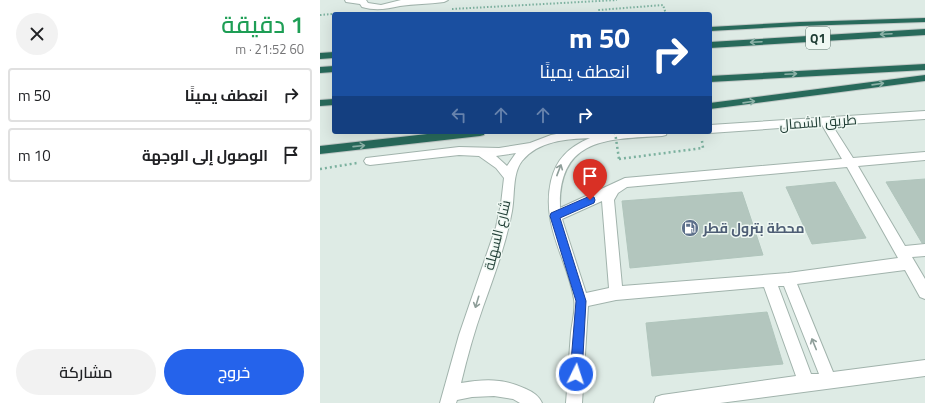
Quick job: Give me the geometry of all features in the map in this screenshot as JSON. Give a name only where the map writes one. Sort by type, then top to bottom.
[{"type":"highway","points":[[712,29],[800,24],[925,20]]},
{"type":"highway","name":"Q1","points":[[712,45],[925,32]]},
{"type":"highway","points":[[320,56],[332,55]]},
{"type":"highway","points":[[712,79],[925,67]]},
{"type":"highway","points":[[320,70],[332,69]]},
{"type":"highway","points":[[712,106],[925,78]]},
{"type":"highway","points":[[320,103],[332,102]]},
{"type":"highway","points":[[320,150],[462,134]]},
{"type":"street","points":[[349,0],[362,1],[370,7],[378,8],[398,4],[444,0]]},
{"type":"street","points":[[398,4],[407,0]]},
{"type":"street","name":"طريق الشمال","points":[[712,129],[925,115]]},
{"type":"street","points":[[825,122],[850,162],[925,292]]},
{"type":"street","name":"شارع السهلة","points":[[449,398],[479,296],[493,258],[507,204],[509,176],[513,165],[520,155],[543,141],[586,134],[614,134]]},
{"type":"street","points":[[574,403],[581,301],[553,208],[555,180],[559,166],[568,154],[580,145],[614,134]]},
{"type":"street","points":[[370,161],[459,151],[483,153],[531,147]]},
{"type":"street","points":[[483,153],[500,165],[509,176]]},
{"type":"street","points":[[555,216],[632,181],[925,156]]},
{"type":"street","points":[[614,190],[608,200],[608,206],[616,293]]},
{"type":"street","points":[[581,301],[616,293],[788,279],[905,258],[925,250]]},
{"type":"street","points":[[788,279],[829,380]]},
{"type":"street","points":[[769,280],[806,383]]},
{"type":"street","points":[[662,403],[925,368]]},
{"type":"street","points":[[449,398],[474,388],[493,387],[520,394],[534,403]]},
{"type":"path","points":[[446,9],[617,0]]},
{"type":"path","points":[[600,12],[599,10],[663,5],[665,12]]},
{"type":"path","points":[[320,15],[332,14]]},
{"type":"path","points":[[614,134],[618,159],[703,148]]},
{"type":"path","points":[[320,169],[370,161]]},
{"type":"building","points":[[925,179],[925,243],[922,243],[886,182]]},
{"type":"building","points":[[835,182],[866,238],[812,244],[786,187]]},
{"type":"building","name":"محطة بترول قطر","points":[[742,192],[763,255],[630,268],[622,201]]},
{"type":"building","points":[[767,312],[783,364],[652,376],[646,323]]},
{"type":"place","name":"محطة بترول قطر","points":[[690,228]]},
{"type":"route","points":[[576,374],[581,301],[555,216],[590,200]]}]
